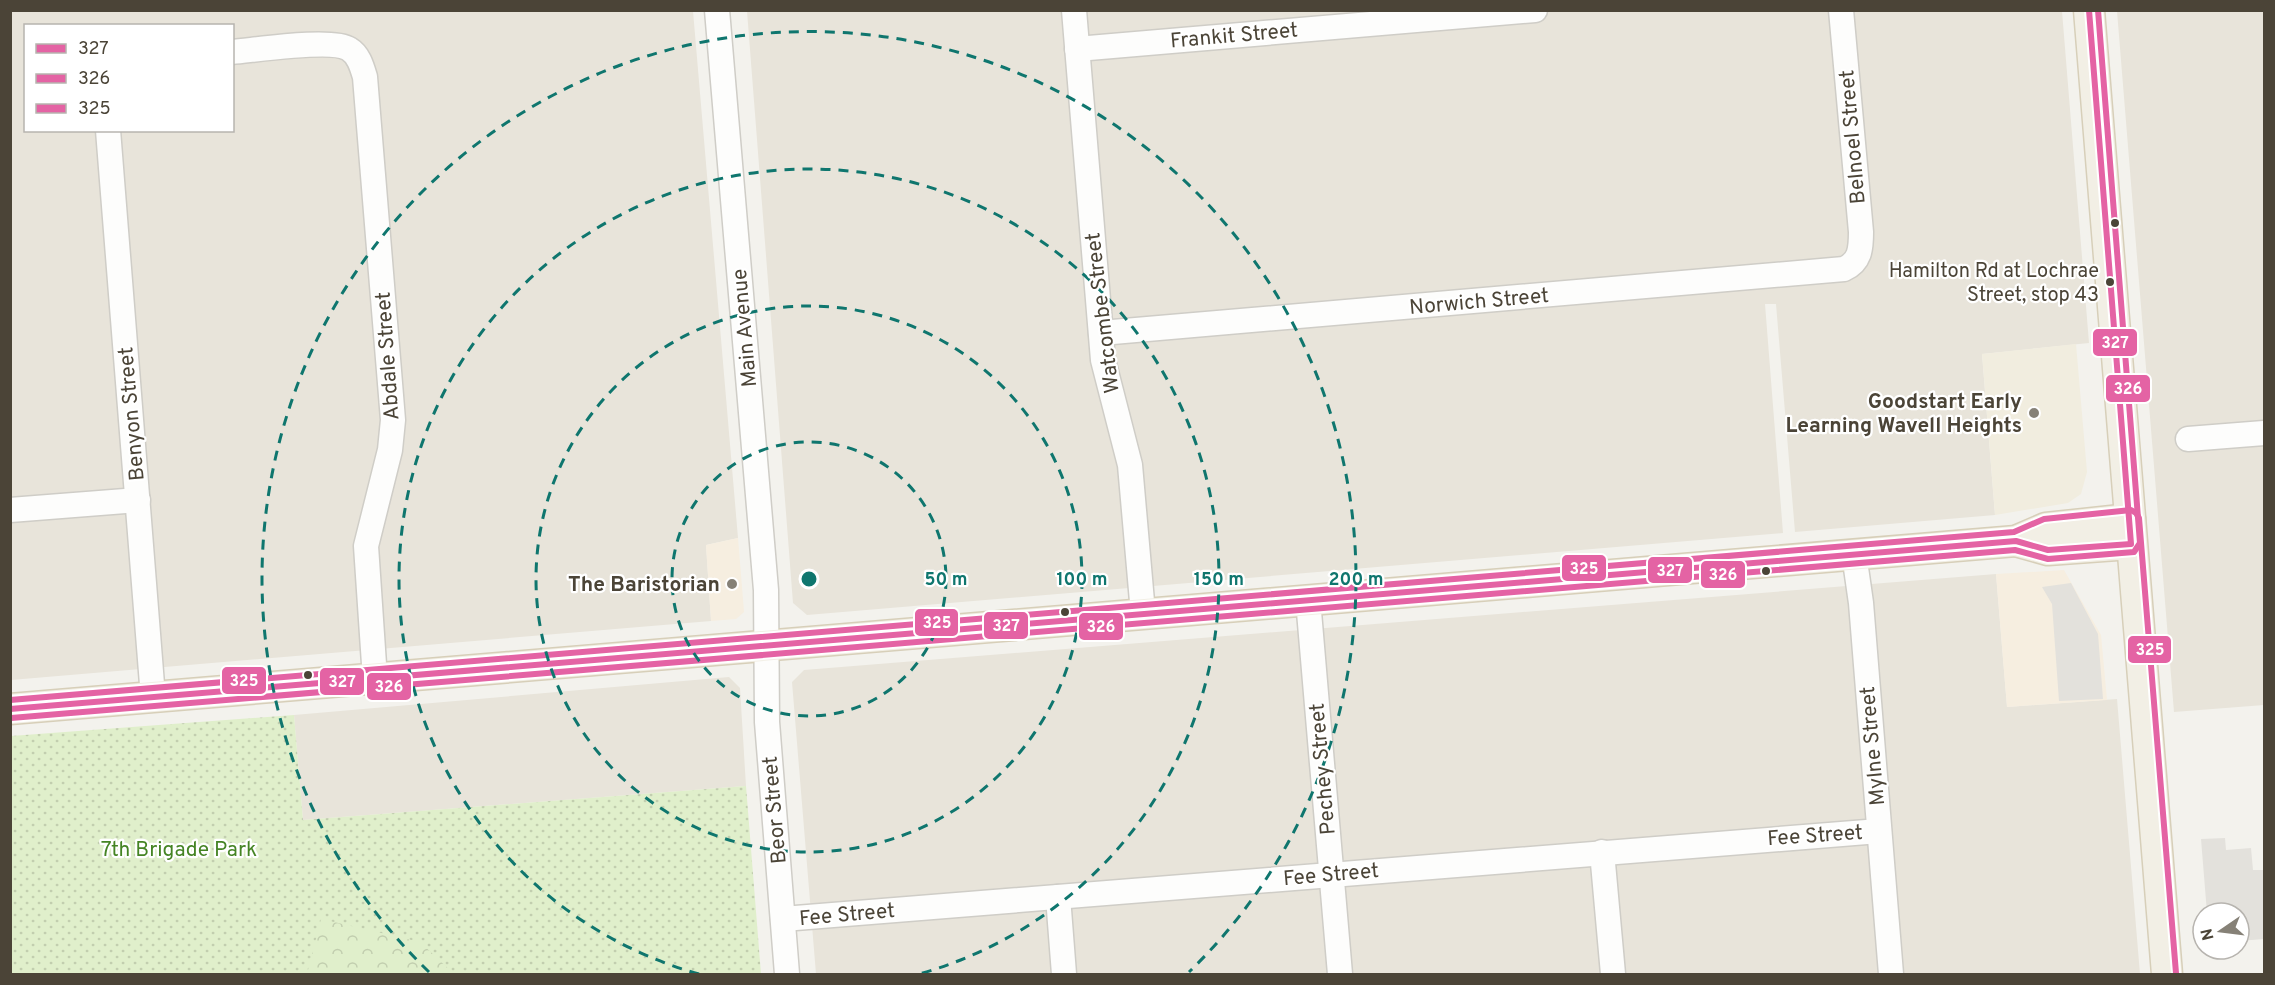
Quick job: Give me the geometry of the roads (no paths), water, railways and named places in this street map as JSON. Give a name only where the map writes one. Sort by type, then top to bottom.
[{"type":"main road","points":[[2089,10],[2167,975]]},
{"type":"main road","points":[[10,709],[2016,541],[2048,550],[2131,532]]},
{"type":"street","name":"Main Avenue","points":[[717,10],[766,590],[766,646]]},
{"type":"street","name":"Watcombe Street","points":[[1074,10],[1101,333],[1108,386],[1130,465],[1143,613]]},
{"type":"street","name":"Frankit Street","points":[[1077,49],[1535,10]]},
{"type":"street","name":"Belnoel Street","points":[[1841,10],[1861,232],[1860,250],[1855,262]]},
{"type":"street","name":"Abdale Street","points":[[234,52],[329,44],[359,45],[360,62],[365,77],[393,420],[390,450],[366,546],[375,679]]},
{"type":"street","name":"Benyon Street","points":[[108,132],[153,697]]},
{"type":"street","name":"Norwich Street","points":[[1101,333],[1836,271],[1855,262]]},
{"type":"street","points":[[2188,439],[2265,433]]},
{"type":"street","points":[[10,510],[138,500]]},
{"type":"street","name":"Mylne Street","points":[[1854,554],[1861,603],[1891,975]]},
{"type":"street","name":"Pechey Street","points":[[1308,600],[1340,975]]},
{"type":"street","name":"Beor Street","points":[[766,646],[767,722],[788,975]]},
{"type":"street","name":"Fee Street","points":[[783,919],[1879,831]]},
{"type":"street","points":[[1602,852],[1612,975]]},
{"type":"street","points":[[1058,897],[1064,975]]},
{"type":"place","name":"Hamilton Rd at Lochrae Street, stop 43","points":[[2110,282]]},
{"type":"place","name":"Goodstart Early Learning Wavell Heights","points":[[2034,413]]},
{"type":"place","name":"The Baristorian","points":[[732,584]]},
{"type":"park label","name":"7th Brigade Park","points":[[179,849]]}]
